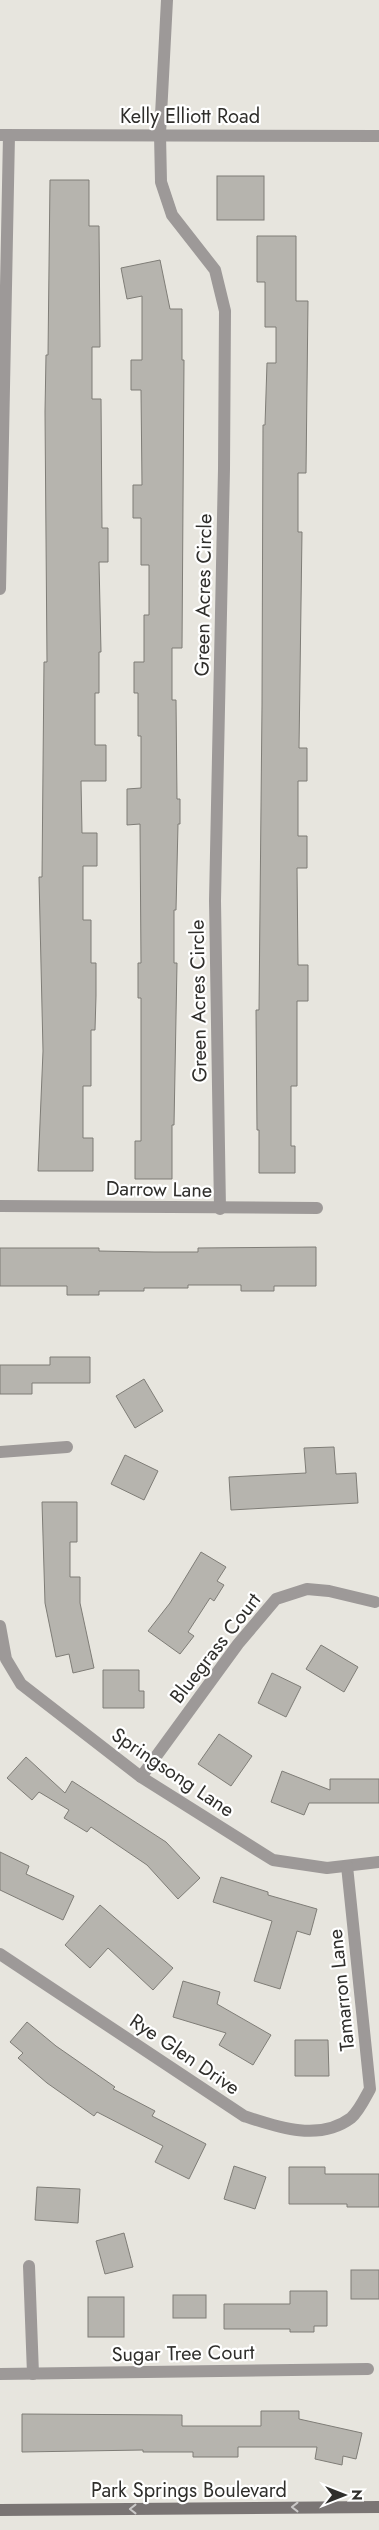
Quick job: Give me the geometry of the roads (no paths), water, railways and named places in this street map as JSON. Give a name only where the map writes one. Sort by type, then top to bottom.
[{"type":"main road","name":"Park Springs Boulevard","points":[[0,2510],[379,2507]]},
{"type":"street","name":"Green Acres Circle","points":[[167,0],[160,134],[161,182],[172,215],[216,270],[225,311],[224,469],[215,901],[220,1209]]},
{"type":"street","name":"Kelly Elliott Road","points":[[4,135],[379,136]]},
{"type":"street","points":[[0,589],[4,135]]},
{"type":"street","name":"Darrow Lane","points":[[0,1206],[220,1209],[318,1208]]},
{"type":"street","points":[[0,1452],[67,1447]]},
{"type":"street","name":"Bluegrass Court","points":[[141,1777],[238,1644],[276,1599],[307,1590],[329,1590],[376,1602]]},
{"type":"street","name":"Springsong Lane","points":[[0,1626],[6,1659],[21,1684],[141,1777],[273,1860],[327,1868],[379,1862]]},
{"type":"street","name":"Tamarron Lane","points":[[347,1866],[370,2089],[360,2107]]},
{"type":"street","name":"Rye Glen Drive","points":[[0,1954],[244,2116],[288,2130],[317,2130],[343,2122],[351,2117],[360,2107]]},
{"type":"street","points":[[29,2266],[33,2374]]},
{"type":"street","name":"Sugar Tree Court","points":[[0,2374],[368,2368]]}]
